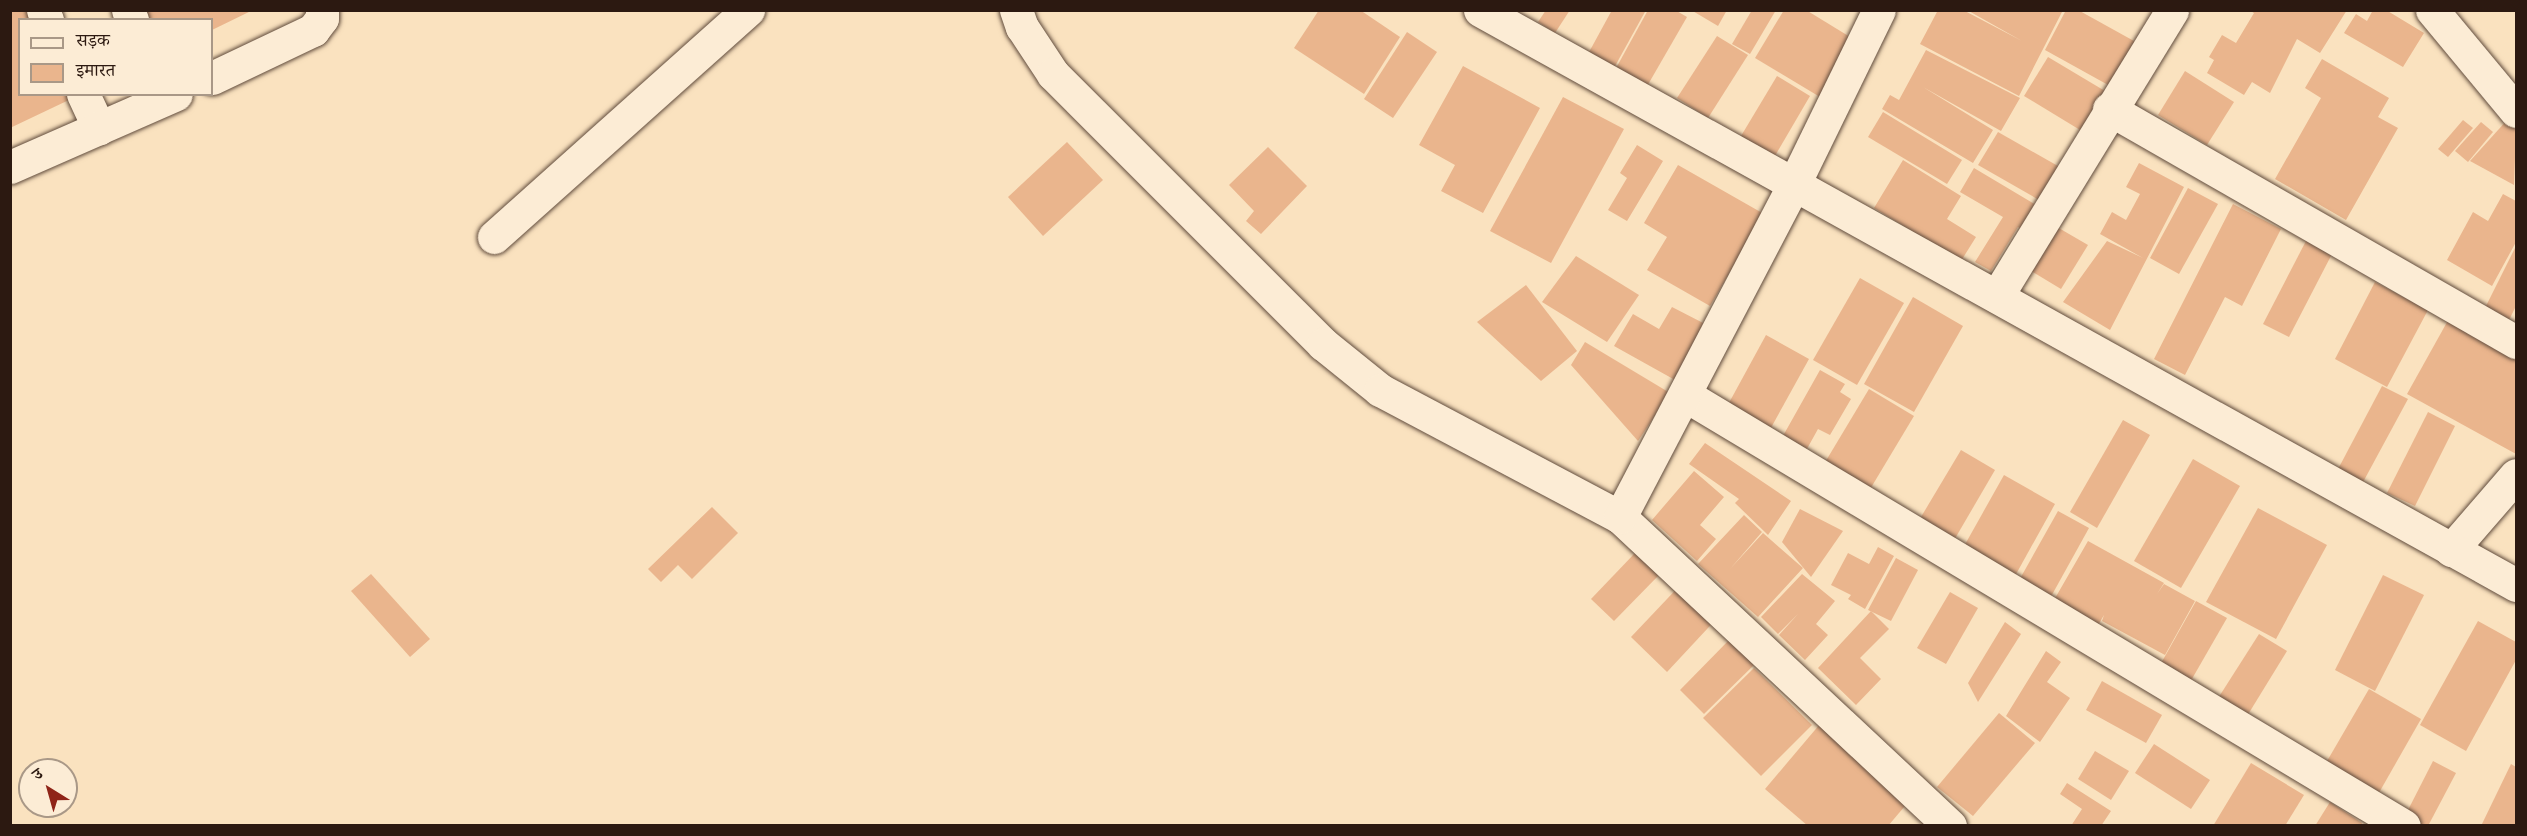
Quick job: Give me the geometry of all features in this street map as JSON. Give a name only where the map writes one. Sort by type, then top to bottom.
[{"type":"street","points":[[213,78],[313,30],[322,18],[322,10]]},
{"type":"street","points":[[495,237],[748,10]]},
{"type":"street","points":[[1016,10],[1022,27],[1053,74],[1323,344],[1380,390],[1620,517],[1950,825]]},
{"type":"street","points":[[1480,10],[1795,182],[2517,585]]},
{"type":"street","points":[[1997,296],[2109,109],[2172,10]]},
{"type":"street","points":[[2432,10],[2517,111]]},
{"type":"street","points":[[1620,517],[1795,182],[1879,11]]},
{"type":"street","points":[[84,96],[99,129]]},
{"type":"street","points":[[10,167],[169,96]]},
{"type":"street","points":[[2109,109],[2517,342]]},
{"type":"street","points":[[1685,395],[2404,825]]},
{"type":"street","points":[[2451,550],[2517,475]]},
{"type":"building","points":[[10,10],[30,10],[33,18],[18,18],[18,96],[70,96],[71,99],[10,128]]},
{"type":"building","points":[[135,10],[253,10],[213,30],[213,18],[138,18]]},
{"type":"building","points":[[1319,10],[1360,10],[1400,37],[1364,94],[1294,48]]},
{"type":"building","points":[[1546,10],[1570,10],[1555,33],[1538,22]]},
{"type":"building","points":[[1612,10],[1646,10],[1614,68],[1588,54]]},
{"type":"building","points":[[1648,10],[1675,10],[1687,17],[1646,88],[1615,70]]},
{"type":"building","points":[[1691,10],[1727,10],[1718,26]]},
{"type":"building","points":[[1752,10],[1776,10],[1750,54],[1732,44]]},
{"type":"building","points":[[1784,10],[1806,10],[1855,40],[1820,97],[1755,58]]},
{"type":"building","points":[[1938,10],[1963,10],[2022,41],[1967,10],[2063,10],[2019,96],[1920,44]]},
{"type":"building","points":[[2066,10],[2078,10],[2143,46],[2119,91],[2045,50]]},
{"type":"building","points":[[2249,10],[2347,10],[2320,53],[2297,39],[2270,93],[2252,82],[2244,95],[2207,73],[2214,60],[2209,57],[2222,35],[2236,43],[2254,13]]},
{"type":"building","points":[[2373,10],[2386,10],[2424,33],[2403,67],[2344,33],[2356,14],[2367,21]]},
{"type":"building","points":[[1407,32],[1437,52],[1393,118],[1364,99]]},
{"type":"building","points":[[1717,36],[1748,55],[1708,118],[1677,98]]},
{"type":"building","points":[[1926,50],[2020,98],[2001,131],[1923,87],[1993,130],[1973,163],[1882,109],[1890,95],[1899,100]]},
{"type":"building","points":[[2048,57],[2110,94],[2085,133],[2024,96]]},
{"type":"building","points":[[2322,59],[2389,98],[2378,117],[2398,128],[2346,220],[2275,179],[2321,98],[2305,88]]},
{"type":"building","points":[[1463,66],[1540,108],[1483,213],[1441,191],[1455,165],[1419,145]]},
{"type":"building","points":[[2185,71],[2234,102],[2207,145],[2158,115]]},
{"type":"building","points":[[1777,76],[1810,96],[1772,161],[1738,141]]},
{"type":"building","points":[[1563,97],[1624,129],[1551,263],[1490,231]]},
{"type":"building","points":[[1883,112],[1962,160],[1947,184],[1868,137]]},
{"type":"building","points":[[2508,119],[2516,131],[2514,185],[2470,161]]},
{"type":"building","points":[[2463,120],[2473,128],[2448,157],[2438,149]]},
{"type":"building","points":[[2481,122],[2493,132],[2468,162],[2455,151]]},
{"type":"building","points":[[1998,132],[2065,170],[2046,204],[1978,165]]},
{"type":"building","points":[[1067,142],[1103,180],[1043,236],[1008,197]]},
{"type":"building","points":[[1637,145],[1663,161],[1627,221],[1608,210],[1627,178],[1620,173]]},
{"type":"building","points":[[1268,147],[1307,186],[1261,234],[1246,221],[1254,211],[1229,185]]},
{"type":"building","points":[[1903,160],[1961,196],[1947,219],[1976,237],[1961,261],[1874,208]]},
{"type":"building","points":[[2139,163],[2184,187],[2110,330],[2063,302],[2107,241],[2143,258],[2100,234],[2112,212],[2126,220],[2140,194],[2126,187]]},
{"type":"building","points":[[1678,165],[1764,214],[1710,306],[1647,270],[1667,237],[1644,223]]},
{"type":"building","points":[[1974,168],[2043,209],[2028,233],[2018,227],[1991,271],[1975,262],[2003,217],[1960,192]]},
{"type":"building","points":[[2188,188],[2218,204],[2179,274],[2150,258]]},
{"type":"building","points":[[2503,194],[2516,201],[2516,242],[2492,286],[2447,260],[2473,212],[2488,221]]},
{"type":"building","points":[[2233,204],[2281,229],[2242,306],[2225,297],[2185,375],[2154,359]]},
{"type":"building","points":[[2057,227],[2088,245],[2061,289],[2031,271]]},
{"type":"building","points":[[2307,239],[2333,252],[2289,337],[2263,324]]},
{"type":"building","points":[[2516,246],[2516,306],[2509,320],[2485,308]]},
{"type":"building","points":[[1576,256],[1639,295],[1607,342],[1542,302]]},
{"type":"building","points":[[1860,278],[1904,303],[1857,385],[1813,360]]},
{"type":"building","points":[[2375,282],[2428,310],[2387,387],[2335,359]]},
{"type":"building","points":[[1526,285],[1577,351],[1541,381],[1477,322]]},
{"type":"building","points":[[1913,297],[1963,326],[1914,412],[1864,384]]},
{"type":"building","points":[[1672,307],[1707,325],[1675,380],[1614,346],[1633,314],[1659,329]]},
{"type":"building","points":[[2451,315],[2516,351],[2516,454],[2407,394]]},
{"type":"building","points":[[1766,335],[1809,359],[1767,435],[1724,412]]},
{"type":"building","points":[[1585,342],[1670,393],[1638,441],[1571,365]]},
{"type":"building","points":[[1820,370],[1845,384],[1840,392],[1851,399],[1830,435],[1818,429],[1803,456],[1779,443]]},
{"type":"building","points":[[2382,386],[2408,399],[2362,484],[2337,471]]},
{"type":"building","points":[[1869,389],[1914,416],[1866,496],[1821,469]]},
{"type":"building","points":[[2428,412],[2455,426],[2415,506],[2387,493]]},
{"type":"building","points":[[2123,420],[2150,435],[2097,528],[2070,512]]},
{"type":"building","points":[[1705,443],[1791,501],[1768,535],[1735,503],[1739,499],[1689,464]]},
{"type":"building","points":[[1961,450],[1995,470],[1953,542],[1918,522]]},
{"type":"building","points":[[2193,459],[2240,486],[2181,588],[2134,561]]},
{"type":"building","points":[[1694,471],[1724,497],[1700,525],[1716,539],[1697,561],[1652,520]]},
{"type":"building","points":[[2004,475],[2055,504],[2015,576],[1963,548]]},
{"type":"building","points":[[712,507],[738,533],[692,579],[678,565],[661,582],[648,569]]},
{"type":"building","points":[[2258,508],[2327,545],[2276,639],[2206,602]]},
{"type":"building","points":[[1800,509],[1843,531],[1811,577],[1782,542]]},
{"type":"building","points":[[2058,511],[2089,528],[2048,602],[2017,584]]},
{"type":"building","points":[[1744,515],[1762,532],[1730,569],[1763,533],[1803,568],[1758,617],[1698,564]]},
{"type":"building","points":[[2088,541],[2164,583],[2157,594],[2164,584],[2195,601],[2165,655],[2102,621],[2104,615],[2094,632],[2050,607]]},
{"type":"building","points":[[1878,547],[1894,556],[1865,609],[1848,599],[1851,595],[1831,585],[1848,553],[1869,564]]},
{"type":"building","points":[[1635,553],[1659,575],[1614,621],[1591,599]]},
{"type":"building","points":[[1896,558],[1918,570],[1891,621],[1868,610]]},
{"type":"building","points":[[371,574],[430,639],[410,657],[351,591]]},
{"type":"building","points":[[1802,574],[1835,601],[1816,624],[1828,635],[1805,660],[1779,635],[1798,614],[1778,634],[1761,617]]},
{"type":"building","points":[[2383,575],[2424,595],[2375,691],[2335,670]]},
{"type":"building","points":[[1685,580],[1721,614],[1667,672],[1631,637]]},
{"type":"building","points":[[1950,592],[1978,608],[1946,664],[1917,648]]},
{"type":"building","points":[[2196,601],[2227,618],[2185,691],[2155,674]]},
{"type":"building","points":[[1871,611],[1889,629],[1860,658],[1881,679],[1856,705],[1818,668]]},
{"type":"building","points":[[2478,621],[2516,642],[2516,660],[2466,751],[2420,725]]},
{"type":"building","points":[[2005,622],[2021,634],[1978,702],[1968,683]]},
{"type":"building","points":[[2259,634],[2287,651],[2244,721],[2215,703]]},
{"type":"building","points":[[1731,638],[1756,663],[1704,714],[1680,690]]},
{"type":"building","points":[[2046,651],[2061,662],[2047,682],[2070,698],[2040,742],[2006,716]]},
{"type":"building","points":[[1754,668],[1812,725],[1761,776],[1703,718]]},
{"type":"building","points":[[2102,681],[2162,715],[2146,743],[2086,710]]},
{"type":"building","points":[[2369,689],[2421,719],[2376,798],[2323,768]]},
{"type":"building","points":[[1999,713],[2035,743],[1973,816],[1937,787]]},
{"type":"building","points":[[1820,724],[1910,800],[1888,826],[1808,826],[1765,789]]},
{"type":"building","points":[[2154,744],[2210,780],[2191,809],[2135,773]]},
{"type":"building","points":[[2095,751],[2129,771],[2111,800],[2078,779]]},
{"type":"building","points":[[2433,761],[2456,773],[2428,826],[2424,826],[2405,816]]},
{"type":"building","points":[[2251,763],[2304,795],[2285,826],[2213,826]]},
{"type":"building","points":[[2511,764],[2516,767],[2516,826],[2481,826]]},
{"type":"building","points":[[2067,783],[2111,811],[2101,826],[2071,826],[2082,809],[2060,794]]},
{"type":"building","points":[[2330,802],[2362,823],[2361,826],[2315,826]]}]
